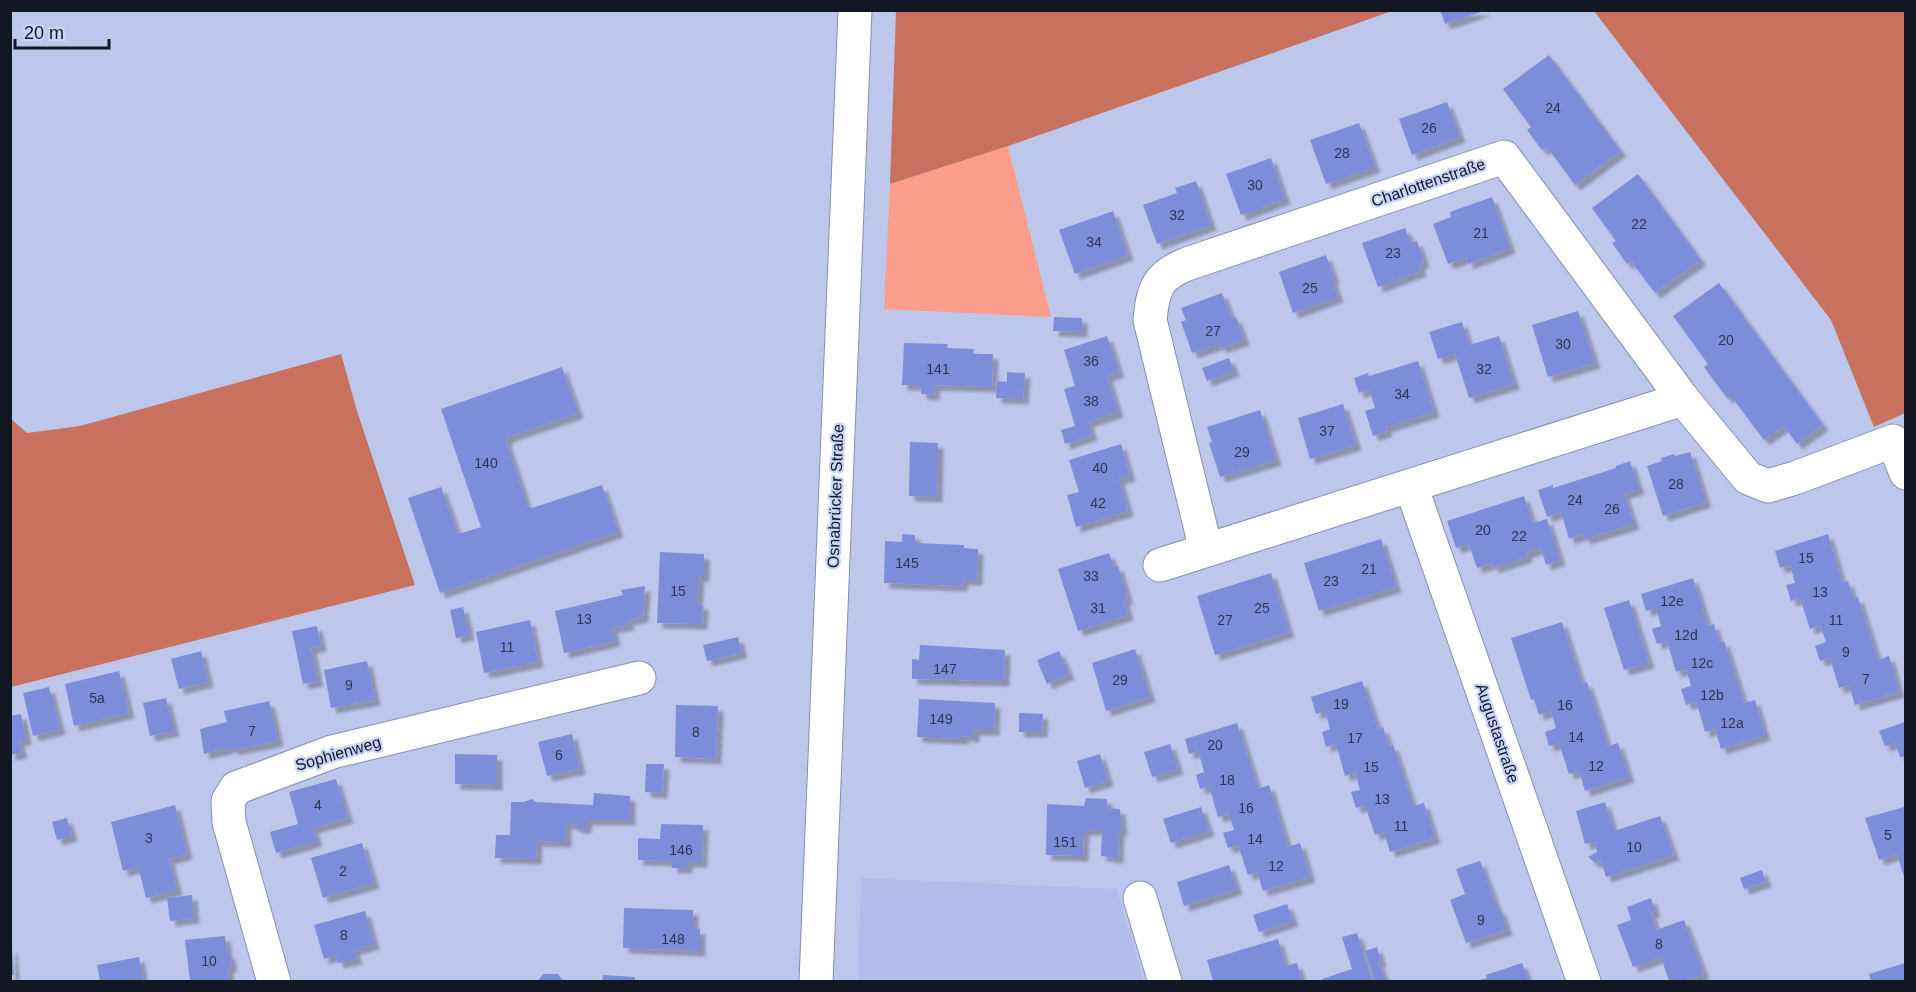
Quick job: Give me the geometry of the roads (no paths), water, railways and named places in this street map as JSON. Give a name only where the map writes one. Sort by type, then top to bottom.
[{"type":"street","name":"Osnabrücker Straße","points":[[816,981],[855,10]]},
{"type":"street","name":"Charlottenstraße","points":[[1206,550],[1150,320],[1152,297],[1160,281],[1171,271],[1188,264],[1504,157],[1683,399],[1748,478],[1768,486],[1893,441],[1905,472]]},
{"type":"street","points":[[1160,565],[1683,399]]},
{"type":"street","name":"Augustastraße","points":[[1411,486],[1584,981]]},
{"type":"street","name":"Sophienweg","points":[[274,981],[229,822],[228,801],[236,788],[332,753],[639,678]]},
{"type":"street","points":[[1140,898],[1165,981]]}]
